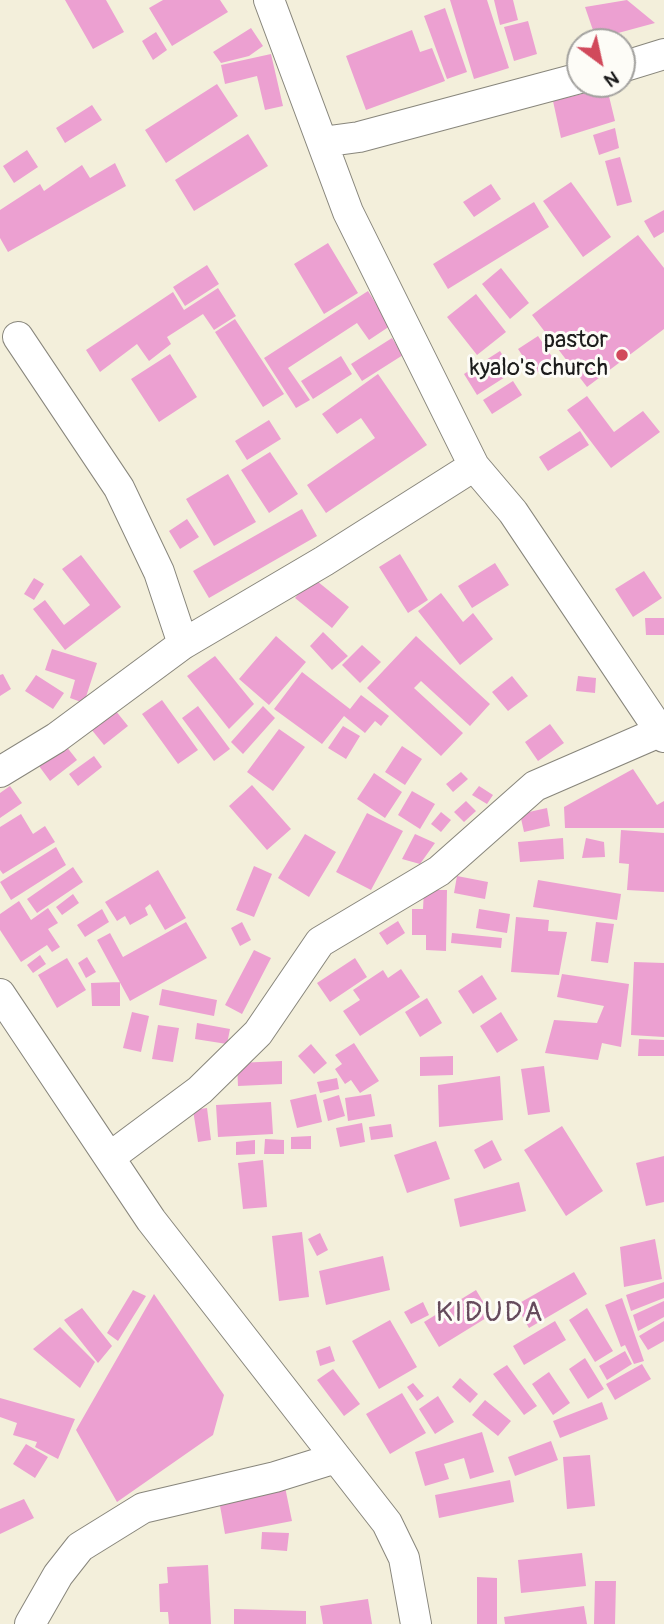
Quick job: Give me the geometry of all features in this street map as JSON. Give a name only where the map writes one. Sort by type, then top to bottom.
[{"type":"street","points":[[110,1157],[200,1090],[258,1033],[320,942],[439,871],[535,786],[663,733],[513,512],[474,466],[348,212],[269,0]]},
{"type":"street","points":[[636,63],[664,54]]},
{"type":"street","points":[[322,142],[359,137],[566,82]]},
{"type":"street","points":[[18,337],[119,488],[159,572],[183,644]]},
{"type":"street","points":[[0,772],[56,738],[183,644],[324,561],[474,466]]},
{"type":"street","points":[[0,994],[151,1220],[387,1522],[404,1558],[416,1624]]},
{"type":"street","points":[[30,1624],[58,1575],[80,1547],[143,1508],[275,1477],[336,1458]]},
{"type":"building","points":[[65,0],[106,0],[124,32],[93,49]]},
{"type":"building","points":[[163,0],[220,0],[228,12],[172,46],[149,8]]},
{"type":"building","points":[[450,0],[487,0],[509,68],[474,79]]},
{"type":"building","points":[[494,0],[513,0],[518,20],[500,25]]},
{"type":"building","points":[[627,0],[655,23],[636,28],[592,28],[585,7]]},
{"type":"building","points":[[445,8],[467,72],[447,79],[424,16]]},
{"type":"building","points":[[528,21],[537,54],[514,61],[504,27]]},
{"type":"building","points":[[251,28],[263,46],[249,56],[221,63],[213,52]]},
{"type":"building","points":[[412,30],[420,52],[432,48],[445,81],[366,110],[346,56]]},
{"type":"building","points":[[156,32],[167,50],[153,60],[142,41]]},
{"type":"building","points":[[271,54],[283,106],[265,110],[257,76],[225,84],[221,65]]},
{"type":"building","points":[[217,84],[238,116],[166,163],[145,130]]},
{"type":"building","points":[[566,98],[609,98],[615,121],[561,138],[553,101]]},
{"type":"building","points":[[92,105],[102,120],[65,143],[56,128]]},
{"type":"building","points":[[615,128],[619,148],[599,155],[593,135]]},
{"type":"building","points":[[248,134],[268,166],[194,211],[175,180]]},
{"type":"building","points":[[27,150],[38,167],[14,183],[3,166]]},
{"type":"building","points":[[620,157],[632,202],[617,206],[605,161]]},
{"type":"building","points":[[115,163],[126,186],[8,252],[0,238],[0,210],[40,184],[44,191],[82,165],[90,178]]},
{"type":"building","points":[[571,182],[611,237],[583,257],[543,201]]},
{"type":"building","points":[[491,184],[501,199],[474,217],[463,202]]},
{"type":"building","points":[[534,202],[549,227],[448,289],[433,264]]},
{"type":"building","points":[[664,210],[664,232],[654,238],[644,221]]},
{"type":"building","points":[[638,235],[664,268],[664,329],[587,387],[532,315]]},
{"type":"building","points":[[328,243],[358,293],[324,314],[294,264]]},
{"type":"building","points":[[207,265],[219,284],[185,306],[173,287]]},
{"type":"building","points":[[501,268],[529,303],[510,319],[482,284]]},
{"type":"building","points":[[218,288],[236,316],[214,330],[203,314],[167,337],[171,344],[149,361],[137,344],[100,372],[86,350],[173,292],[184,310]]},
{"type":"building","points":[[368,291],[390,326],[369,340],[357,323],[288,368],[310,400],[296,408],[264,358]]},
{"type":"building","points":[[476,294],[506,332],[477,355],[447,317]]},
{"type":"building","points":[[235,319],[284,394],[263,407],[215,332]]},
{"type":"building","points":[[538,336],[555,361],[535,374],[518,349]]},
{"type":"building","points":[[392,338],[403,355],[362,381],[351,364]]},
{"type":"building","points":[[500,351],[513,372],[477,395],[464,374]]},
{"type":"building","points":[[170,354],[197,397],[159,422],[131,379]]},
{"type":"building","points":[[341,356],[352,374],[313,399],[301,381]]},
{"type":"building","points":[[378,374],[427,445],[326,513],[307,485],[375,438],[361,418],[337,434],[322,414]]},
{"type":"building","points":[[513,381],[522,395],[492,414],[483,400]]},
{"type":"building","points":[[587,396],[614,432],[643,411],[660,432],[611,468],[567,410]]},
{"type":"building","points":[[269,420],[281,439],[247,460],[235,441]]},
{"type":"building","points":[[580,431],[589,445],[548,471],[539,457]]},
{"type":"building","points":[[270,452],[298,494],[269,513],[241,470]]},
{"type":"building","points":[[228,474],[256,522],[214,546],[186,499]]},
{"type":"building","points":[[302,509],[317,536],[209,598],[193,571]]},
{"type":"building","points":[[187,519],[199,537],[180,549],[169,531]]},
{"type":"building","points":[[400,554],[428,600],[408,613],[379,567]]},
{"type":"building","points":[[81,555],[121,607],[65,650],[33,609],[45,600],[64,625],[90,605],[62,569]]},
{"type":"building","points":[[495,563],[509,585],[472,608],[458,586]]},
{"type":"building","points":[[644,571],[662,598],[633,617],[615,589]]},
{"type":"building","points":[[312,577],[349,607],[332,628],[295,598]]},
{"type":"building","points":[[34,578],[44,584],[34,600],[24,594]]},
{"type":"building","points":[[441,593],[463,622],[473,613],[493,639],[460,665],[418,611]]},
{"type":"building","points":[[645,618],[664,618],[664,635],[646,635]]},
{"type":"building","points":[[323,632],[348,656],[332,670],[310,646]]},
{"type":"building","points":[[276,636],[306,662],[269,705],[239,679]]},
{"type":"building","points":[[416,636],[490,704],[470,726],[421,681],[414,688],[463,733],[441,756],[367,688]]},
{"type":"building","points":[[362,645],[381,662],[360,683],[342,665]]},
{"type":"building","points":[[52,649],[97,663],[84,703],[70,698],[75,680],[45,670]]},
{"type":"building","points":[[215,656],[254,704],[229,729],[187,676]]},
{"type":"building","points":[[302,672],[350,709],[361,695],[389,716],[381,726],[375,721],[365,733],[344,716],[322,744],[274,709]]},
{"type":"building","points":[[3,674],[11,689],[0,696],[0,675]]},
{"type":"building","points":[[36,675],[64,693],[53,709],[25,691]]},
{"type":"building","points":[[512,676],[528,696],[508,711],[492,692]]},
{"type":"building","points":[[578,676],[596,678],[595,693],[576,691]]},
{"type":"building","points":[[162,700],[198,750],[178,764],[142,714]]},
{"type":"building","points":[[111,705],[128,726],[104,745],[87,724]]},
{"type":"building","points":[[198,706],[230,749],[214,761],[182,718]]},
{"type":"building","points":[[263,706],[275,718],[243,754],[231,742]]},
{"type":"building","points":[[550,724],[564,743],[538,761],[525,742]]},
{"type":"building","points":[[343,726],[360,736],[346,759],[328,748]]},
{"type":"building","points":[[279,729],[305,747],[273,791],[247,772]]},
{"type":"building","points":[[66,746],[77,760],[50,781],[39,766]]},
{"type":"building","points":[[402,746],[422,759],[405,785],[385,772]]},
{"type":"building","points":[[94,756],[102,767],[78,786],[69,774]]},
{"type":"building","points":[[633,769],[657,805],[664,801],[664,828],[565,828],[564,807]]},
{"type":"building","points":[[461,772],[468,779],[453,792],[446,784]]},
{"type":"building","points":[[374,773],[402,792],[385,818],[357,799]]},
{"type":"building","points":[[252,785],[291,829],[267,850],[229,806]]},
{"type":"building","points":[[10,786],[22,803],[0,818],[0,793]]},
{"type":"building","points":[[479,786],[493,795],[487,804],[472,795]]},
{"type":"building","points":[[412,791],[435,804],[420,829],[398,815]]},
{"type":"building","points":[[466,801],[476,811],[464,822],[454,812]]},
{"type":"building","points":[[547,808],[550,826],[524,832],[520,814]]},
{"type":"building","points":[[441,812],[451,820],[441,832],[431,824]]},
{"type":"building","points":[[367,813],[403,831],[371,890],[336,872]]},
{"type":"building","points":[[21,814],[33,834],[45,826],[55,842],[3,874],[0,870],[0,827]]},
{"type":"building","points":[[621,830],[664,833],[664,892],[627,890],[629,864],[619,863]]},
{"type":"building","points":[[305,834],[336,852],[309,897],[278,878]]},
{"type":"building","points":[[415,834],[435,843],[420,864],[402,859]]},
{"type":"building","points":[[563,838],[564,859],[520,862],[518,842]]},
{"type":"building","points":[[586,838],[604,842],[605,857],[582,858]]},
{"type":"building","points":[[56,847],[66,865],[11,900],[0,882]]},
{"type":"building","points":[[254,866],[272,874],[254,917],[236,910]]},
{"type":"building","points":[[73,867],[83,882],[37,913],[27,899]]},
{"type":"building","points":[[158,870],[186,918],[165,930],[150,904],[145,908],[148,915],[130,925],[125,916],[117,921],[105,902]]},
{"type":"building","points":[[457,876],[488,882],[485,899],[454,893]]},
{"type":"building","points":[[538,880],[621,894],[617,920],[533,907]]},
{"type":"building","points":[[424,890],[447,890],[446,951],[426,950],[426,935],[412,935],[412,909],[423,909]]},
{"type":"building","points":[[73,894],[79,903],[62,915],[56,907]]},
{"type":"building","points":[[19,901],[31,920],[48,908],[58,923],[48,929],[60,947],[52,952],[47,945],[21,962],[0,930],[0,914]]},
{"type":"building","points":[[102,909],[109,922],[85,937],[77,925]]},
{"type":"building","points":[[479,909],[510,914],[507,933],[476,928]]},
{"type":"building","points":[[516,917],[549,920],[548,931],[567,932],[559,975],[511,972]]},
{"type":"building","points":[[398,921],[405,933],[387,945],[379,933]]},
{"type":"building","points":[[186,922],[207,958],[130,1001],[97,940],[110,933],[123,957]]},
{"type":"building","points":[[242,922],[251,940],[240,946],[231,928]]},
{"type":"building","points":[[596,922],[614,924],[608,963],[591,961]]},
{"type":"building","points":[[452,933],[502,938],[501,948],[451,943]]},
{"type":"building","points":[[254,950],[271,958],[242,1014],[225,1005]]},
{"type":"building","points":[[40,955],[46,964],[33,973],[27,965]]},
{"type":"building","points":[[87,957],[96,972],[86,978],[78,963]]},
{"type":"building","points":[[67,958],[86,990],[57,1008],[38,975]]},
{"type":"building","points":[[355,958],[367,977],[330,1002],[317,983]]},
{"type":"building","points":[[634,962],[664,963],[664,1037],[631,1035]]},
{"type":"building","points":[[401,969],[420,997],[360,1036],[343,1011],[360,1000],[353,990],[383,970],[388,978]]},
{"type":"building","points":[[562,974],[629,984],[621,1047],[602,1043],[598,1060],[545,1053],[554,1020],[597,1023],[604,1006],[557,997]]},
{"type":"building","points":[[482,975],[497,999],[473,1014],[458,991]]},
{"type":"building","points":[[120,982],[120,1006],[92,1006],[91,983]]},
{"type":"building","points":[[162,989],[217,1000],[214,1016],[159,1005]]},
{"type":"building","points":[[427,998],[442,1023],[420,1037],[405,1012]]},
{"type":"building","points":[[132,1012],[149,1016],[141,1052],[123,1048]]},
{"type":"building","points":[[501,1012],[518,1040],[497,1053],[480,1026]]},
{"type":"building","points":[[197,1023],[230,1029],[227,1044],[195,1039]]},
{"type":"building","points":[[158,1025],[179,1028],[173,1062],[152,1059]]},
{"type":"building","points":[[639,1039],[664,1040],[664,1056],[638,1056]]},
{"type":"building","points":[[354,1043],[379,1081],[360,1093],[351,1080],[345,1084],[335,1069],[342,1064],[335,1055]]},
{"type":"building","points":[[311,1044],[327,1063],[314,1074],[298,1056]]},
{"type":"building","points":[[453,1056],[453,1075],[420,1076],[420,1057]]},
{"type":"building","points":[[282,1061],[282,1084],[238,1086],[237,1063]]},
{"type":"building","points":[[544,1066],[550,1112],[528,1115],[521,1069]]},
{"type":"building","points":[[500,1076],[503,1120],[439,1127],[438,1085]]},
{"type":"building","points":[[337,1078],[339,1089],[320,1093],[317,1082]]},
{"type":"building","points":[[316,1094],[322,1122],[297,1128],[290,1100]]},
{"type":"building","points":[[371,1094],[375,1116],[348,1121],[345,1098]]},
{"type":"building","points":[[339,1095],[345,1116],[328,1121],[323,1100]]},
{"type":"building","points":[[271,1102],[273,1134],[218,1137],[216,1105]]},
{"type":"building","points":[[207,1108],[211,1140],[198,1142],[193,1110]]},
{"type":"building","points":[[362,1123],[365,1142],[340,1147],[336,1128]]},
{"type":"building","points":[[391,1124],[393,1137],[371,1140],[369,1127]]},
{"type":"building","points":[[562,1126],[603,1191],[566,1216],[524,1150]]},
{"type":"building","points":[[311,1136],[311,1149],[291,1149],[291,1137]]},
{"type":"building","points":[[265,1139],[284,1140],[284,1154],[264,1154]]},
{"type":"building","points":[[255,1140],[255,1154],[236,1155],[236,1142]]},
{"type":"building","points":[[492,1140],[502,1160],[484,1169],[474,1150]]},
{"type":"building","points":[[436,1141],[450,1179],[407,1193],[394,1155]]},
{"type":"building","points":[[664,1156],[664,1202],[646,1206],[636,1163]]},
{"type":"building","points":[[263,1160],[267,1207],[243,1209],[238,1163]]},
{"type":"building","points":[[519,1182],[526,1211],[460,1227],[454,1199]]},
{"type":"building","points":[[302,1232],[309,1297],[279,1301],[272,1236]]},
{"type":"building","points":[[320,1233],[328,1250],[317,1256],[308,1239]]},
{"type":"building","points":[[655,1239],[662,1279],[624,1287],[620,1247]]},
{"type":"building","points":[[383,1256],[390,1290],[326,1305],[319,1271]]},
{"type":"building","points":[[574,1272],[587,1294],[529,1328],[516,1305]]},
{"type":"building","points":[[664,1282],[664,1298],[631,1311],[626,1295]]},
{"type":"building","points":[[133,1290],[146,1296],[118,1341],[107,1333]]},
{"type":"building","points":[[476,1290],[491,1315],[439,1347],[424,1322]]},
{"type":"building","points":[[154,1294],[224,1395],[213,1435],[117,1502],[76,1430]]},
{"type":"building","points":[[622,1298],[644,1361],[634,1364],[625,1345],[621,1347],[605,1305]]},
{"type":"building","points":[[664,1301],[664,1317],[638,1331],[633,1315]]},
{"type":"building","points":[[423,1302],[429,1315],[411,1324],[404,1312]]},
{"type":"building","points":[[82,1308],[112,1346],[98,1363],[64,1320]]},
{"type":"building","points":[[587,1308],[613,1351],[595,1362],[569,1320]]},
{"type":"building","points":[[390,1320],[417,1367],[379,1389],[352,1341]]},
{"type":"building","points":[[555,1321],[566,1340],[524,1365],[513,1346]]},
{"type":"building","points":[[664,1321],[664,1341],[648,1350],[639,1336]]},
{"type":"building","points":[[60,1327],[95,1362],[80,1388],[33,1349]]},
{"type":"building","points":[[330,1346],[335,1361],[320,1366],[316,1351]]},
{"type":"building","points":[[625,1351],[632,1364],[607,1380],[599,1366]]},
{"type":"building","points":[[585,1358],[604,1389],[588,1399],[569,1369]]},
{"type":"building","points":[[642,1364],[651,1379],[615,1400],[606,1384]]},
{"type":"building","points":[[507,1365],[537,1406],[524,1415],[493,1374]]},
{"type":"building","points":[[333,1369],[360,1404],[344,1416],[317,1380]]},
{"type":"building","points":[[549,1372],[570,1403],[553,1415],[532,1384]]},
{"type":"building","points":[[460,1378],[478,1394],[470,1403],[452,1387]]},
{"type":"building","points":[[413,1383],[424,1396],[417,1401],[407,1387]]},
{"type":"building","points":[[402,1393],[426,1433],[390,1454],[366,1414]]},
{"type":"building","points":[[438,1396],[454,1422],[435,1434],[419,1409]]},
{"type":"building","points":[[0,1398],[75,1419],[58,1459],[35,1447],[37,1442],[13,1435],[17,1423],[0,1417]]},
{"type":"building","points":[[485,1400],[511,1421],[498,1436],[472,1415]]},
{"type":"building","points":[[602,1402],[608,1419],[560,1438],[553,1421]]},
{"type":"building","points":[[482,1432],[494,1472],[470,1479],[464,1458],[444,1464],[449,1479],[425,1486],[415,1452]]},
{"type":"building","points":[[551,1441],[558,1460],[515,1476],[508,1457]]},
{"type":"building","points":[[26,1444],[48,1457],[35,1478],[13,1464]]},
{"type":"building","points":[[590,1455],[595,1506],[567,1509],[563,1457]]},
{"type":"building","points":[[510,1480],[514,1502],[439,1518],[435,1495]]},
{"type":"building","points":[[285,1487],[292,1521],[225,1534],[219,1500]]},
{"type":"building","points":[[24,1499],[34,1518],[0,1534],[0,1509]]},
{"type":"building","points":[[262,1532],[289,1533],[287,1551],[261,1549]]},
{"type":"building","points":[[582,1553],[586,1586],[521,1593],[518,1560]]},
{"type":"building","points":[[208,1565],[211,1624],[169,1624],[168,1612],[160,1612],[159,1584],[168,1583],[167,1567]]},
{"type":"building","points":[[477,1577],[497,1578],[497,1624],[477,1624]]},
{"type":"building","points":[[595,1581],[616,1581],[615,1624],[594,1624]]},
{"type":"building","points":[[368,1599],[372,1624],[323,1624],[320,1606]]},
{"type":"building","points":[[584,1606],[587,1624],[505,1624],[504,1617]]},
{"type":"building","points":[[234,1609],[306,1611],[306,1624],[234,1624]]},
{"type":"place","name":"pastor kyalo's church","points":[[622,355]]},
{"type":"district","name":"KIDUDA","points":[[490,1314]]}]
